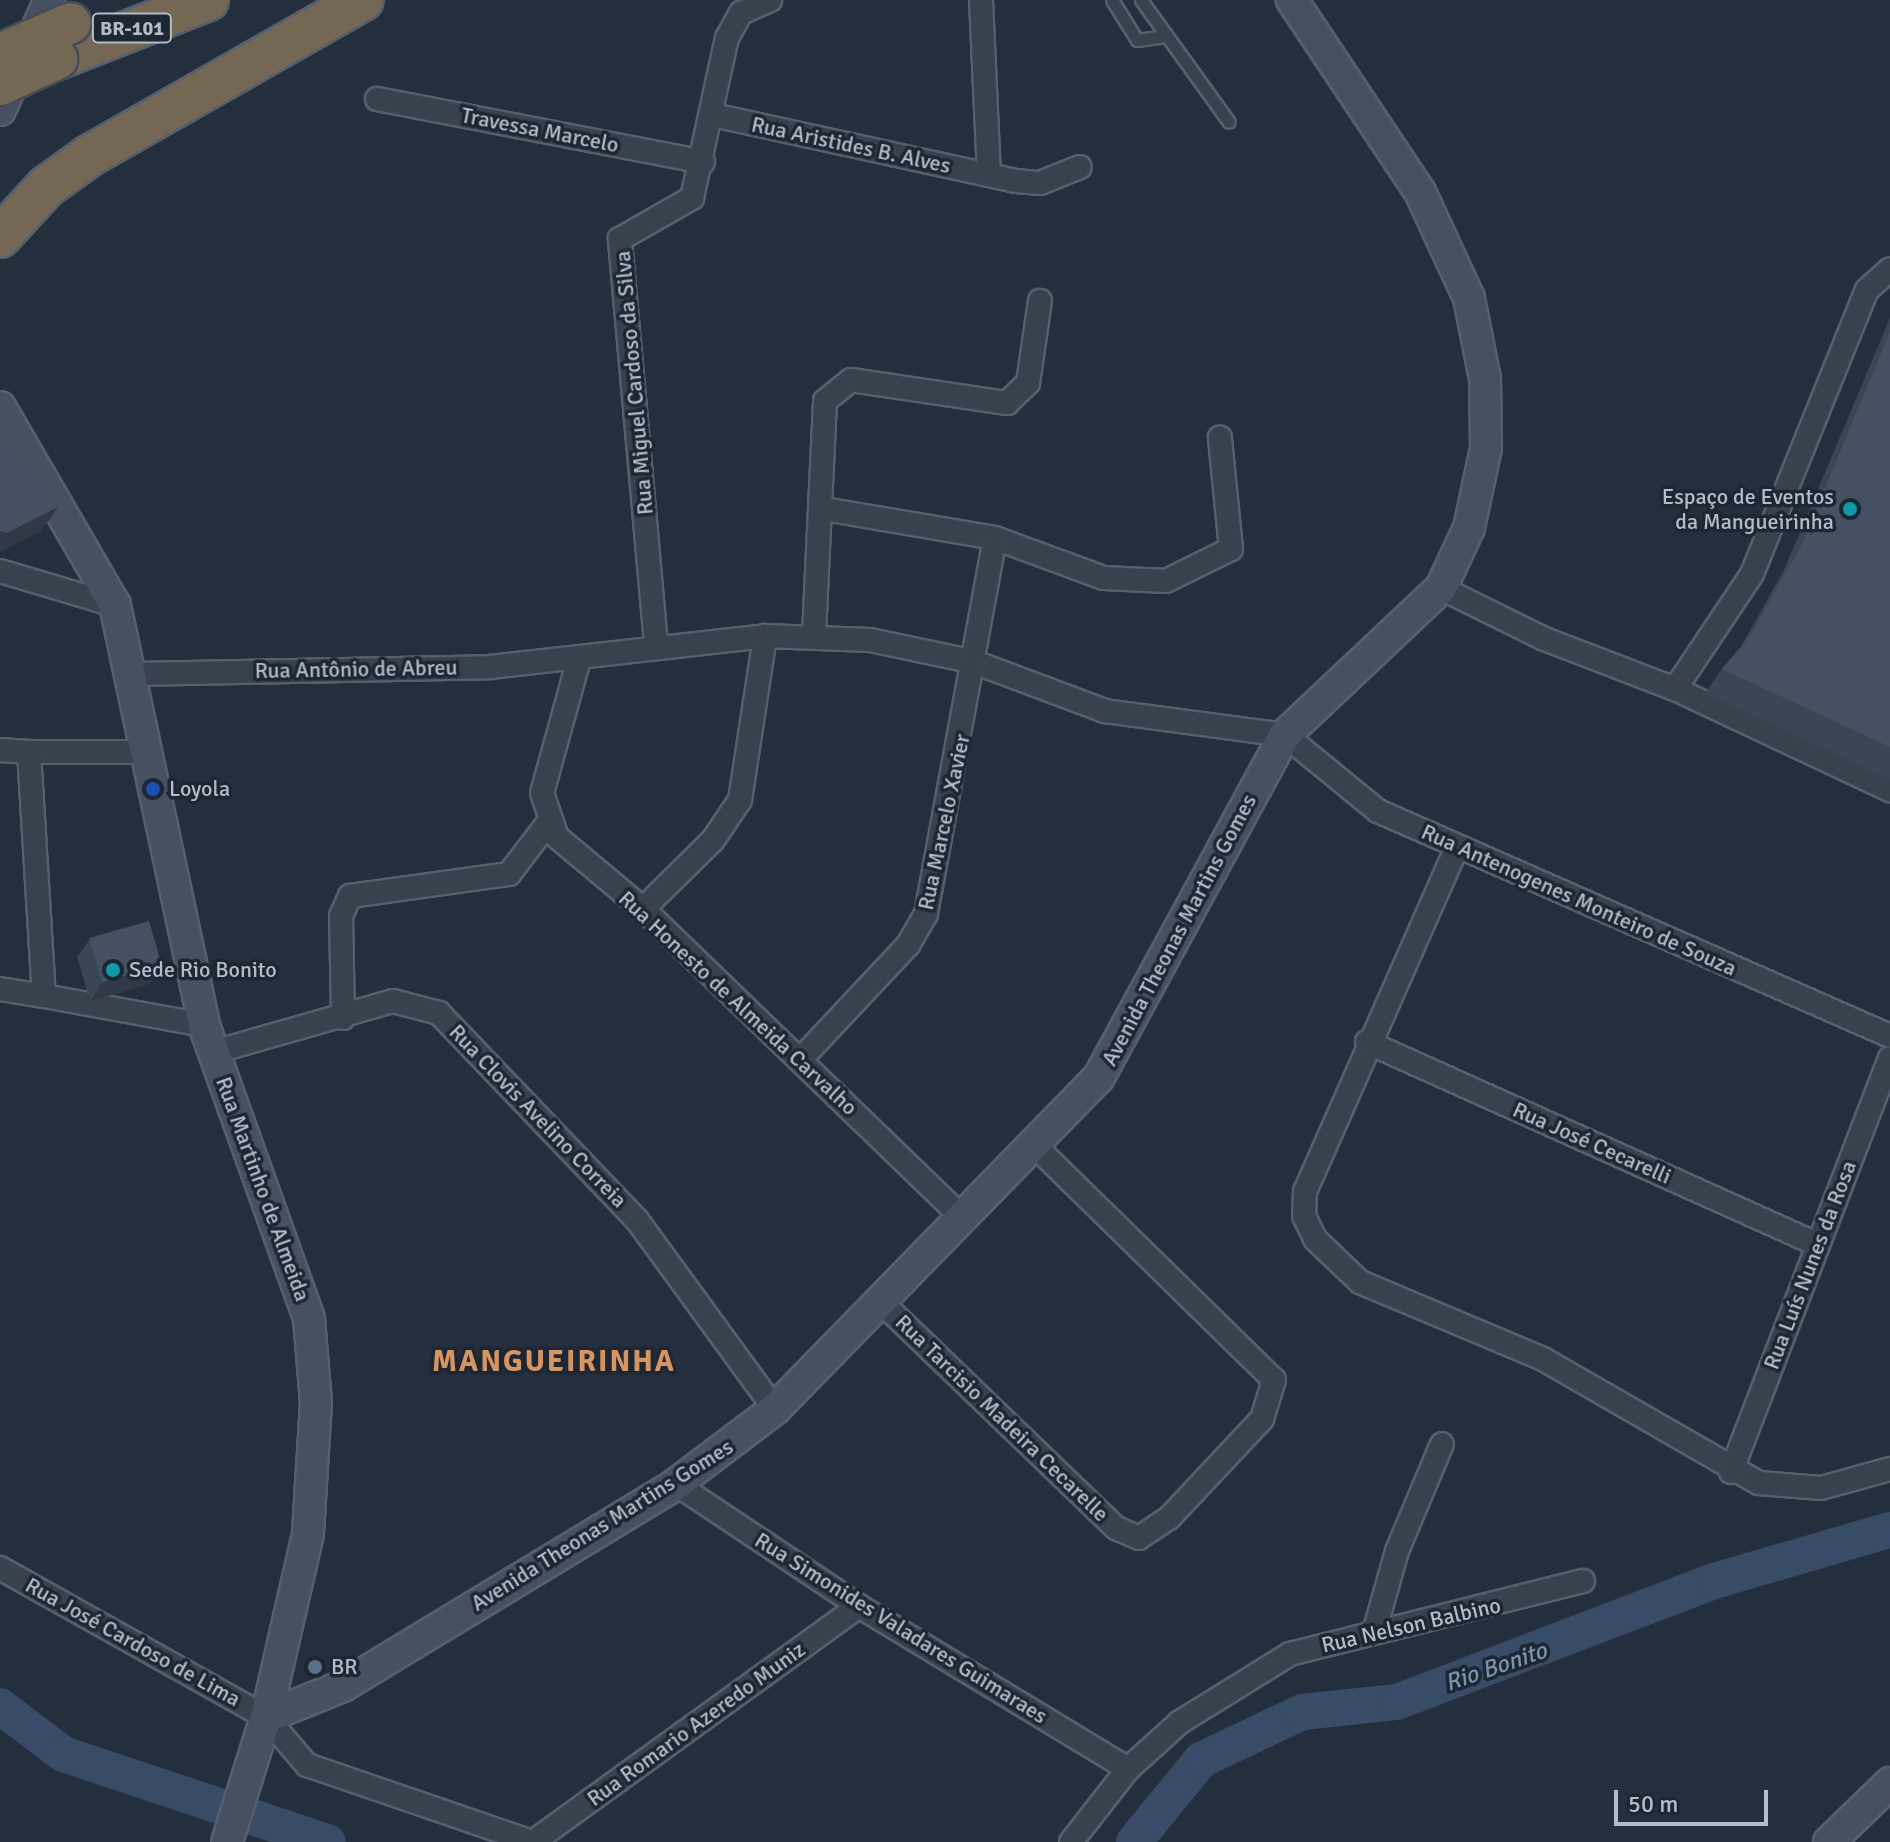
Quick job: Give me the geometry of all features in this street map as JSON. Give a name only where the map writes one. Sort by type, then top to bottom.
[{"type":"highway","name":"BR-101","points":[[0,54],[59,27],[131,0]]},
{"type":"highway","name":"BR-101","points":[[0,85],[59,27],[208,0]]},
{"type":"highway","points":[[0,237],[46,187],[89,156],[363,0]]},
{"type":"street","name":"Rua Miguel Cardoso da Silva","points":[[656,644],[620,239],[640,222],[687,205],[703,162],[727,38],[741,13],[770,0]]},
{"type":"street","points":[[981,0],[989,175]]},
{"type":"street","name":"Avenida Theonas Martins Gomes","points":[[266,1717],[343,1686],[676,1484],[775,1409],[1034,1145],[1117,1051],[1285,735],[1441,588],[1469,528],[1486,448],[1485,379],[1469,298],[1420,192],[1292,0]]},
{"type":"street","points":[[0,110],[59,27]]},
{"type":"street","name":"Travessa Marcelo","points":[[377,99],[703,162]]},
{"type":"street","name":"Rua Aristides B. Alves","points":[[713,115],[989,175],[1040,183],[1080,167]]},
{"type":"street","points":[[1675,689],[1752,574],[1867,290],[1890,269]]},
{"type":"street","points":[[814,635],[824,509],[820,430],[832,390],[851,380],[1007,403],[1028,383],[1040,301]]},
{"type":"street","name":"Rua Martinho de Almeida","points":[[1,406],[115,605],[133,674],[146,752],[209,1039],[293,1264],[314,1359],[308,1534],[266,1717],[229,1833]]},
{"type":"street","points":[[824,509],[995,538],[1067,567],[1140,583],[1220,560],[1233,541],[1220,438]]},
{"type":"street","name":"Rua Marcelo Xavier","points":[[800,1060],[908,945],[926,914],[995,538]]},
{"type":"street","points":[[0,571],[115,605]]},
{"type":"street","points":[[1441,588],[1542,638],[1675,689],[1890,790]]},
{"type":"street","name":"Rua Antônio de Abreu","points":[[133,674],[579,659],[656,644],[814,635],[974,662],[1105,711],[1285,735]]},
{"type":"street","points":[[643,909],[713,840],[740,800],[765,636]]},
{"type":"street","points":[[343,1018],[341,916],[350,896],[509,874],[548,823],[545,778],[579,659]]},
{"type":"street","name":"Rua Antenogenes Monteiro de Souza","points":[[1285,735],[1361,802],[1890,1036]]},
{"type":"street","points":[[0,750],[146,752]]},
{"type":"street","points":[[29,752],[44,996]]},
{"type":"street","name":"Rua Honesto de Almeida Carvalho","points":[[548,823],[572,853],[643,909],[961,1216]]},
{"type":"street","points":[[1457,847],[1367,1042],[1305,1191],[1304,1216],[1337,1266],[1543,1359],[1731,1472],[1787,1491],[1890,1469]]},
{"type":"street","points":[[0,989],[44,996],[209,1039]]},
{"type":"street","name":"Rua Clovis Avelino Correia","points":[[209,1039],[343,1018],[393,1001],[439,1013],[637,1220],[775,1409]]},
{"type":"street","name":"Rua José Cecarelli","points":[[1367,1042],[1817,1244]]},
{"type":"street","name":"Rua Luís Nunes da Rosa","points":[[1731,1472],[1890,1058]]},
{"type":"street","name":"Rua Tarcisio Madeira Cecarelle","points":[[879,1300],[1128,1536],[1147,1534],[1169,1518],[1262,1419],[1274,1391],[1268,1369],[1034,1145]]},
{"type":"street","points":[[1375,1629],[1397,1551],[1442,1444]]},
{"type":"street","name":"Rua Simonides Valadares Guimaraes","points":[[676,1484],[859,1606],[1128,1769]]},
{"type":"street","name":"Rua José Cardoso de Lima","points":[[0,1568],[266,1717]]},
{"type":"street","name":"Rua Nelson Balbino","points":[[1071,1842],[1128,1769],[1243,1681],[1290,1654],[1375,1629],[1477,1612],[1583,1581]]},
{"type":"street","name":"Rua Romario Azeredo Muniz","points":[[533,1842],[859,1606]]},
{"type":"street","points":[[266,1717],[307,1765],[533,1842]]},
{"type":"street","points":[[1829,1842],[1890,1783]]},
{"type":"lane","points":[[1112,0],[1137,40],[1164,36]]},
{"type":"lane","points":[[1141,0],[1164,36],[1229,122]]},
{"type":"building","name":"Espaço de Eventos da Mangueirinha","points":[[1890,332],[1890,747],[1722,669],[1749,637],[1801,546]]},
{"type":"building","points":[[0,425],[58,507],[7,533],[0,531]]},
{"type":"building","points":[[149,921],[162,965],[102,982],[89,938]]},
{"type":"waterway","name":"Rio Bonito","points":[[1134,1842],[1201,1760],[1302,1712],[1397,1702],[1714,1581],[1890,1530]]},
{"type":"waterway","points":[[0,1706],[63,1754],[328,1842]]},
{"type":"place","name":"Espaço de Eventos da Mangueirinha","points":[[1850,509]]},
{"type":"place","name":"Loyola","points":[[153,789]]},
{"type":"place","name":"Sede Rio Bonito","points":[[113,970]]},
{"type":"place","name":"BR","points":[[315,1667]]},
{"type":"district","name":"MANGUEIRINHA","points":[[554,1362]]}]
